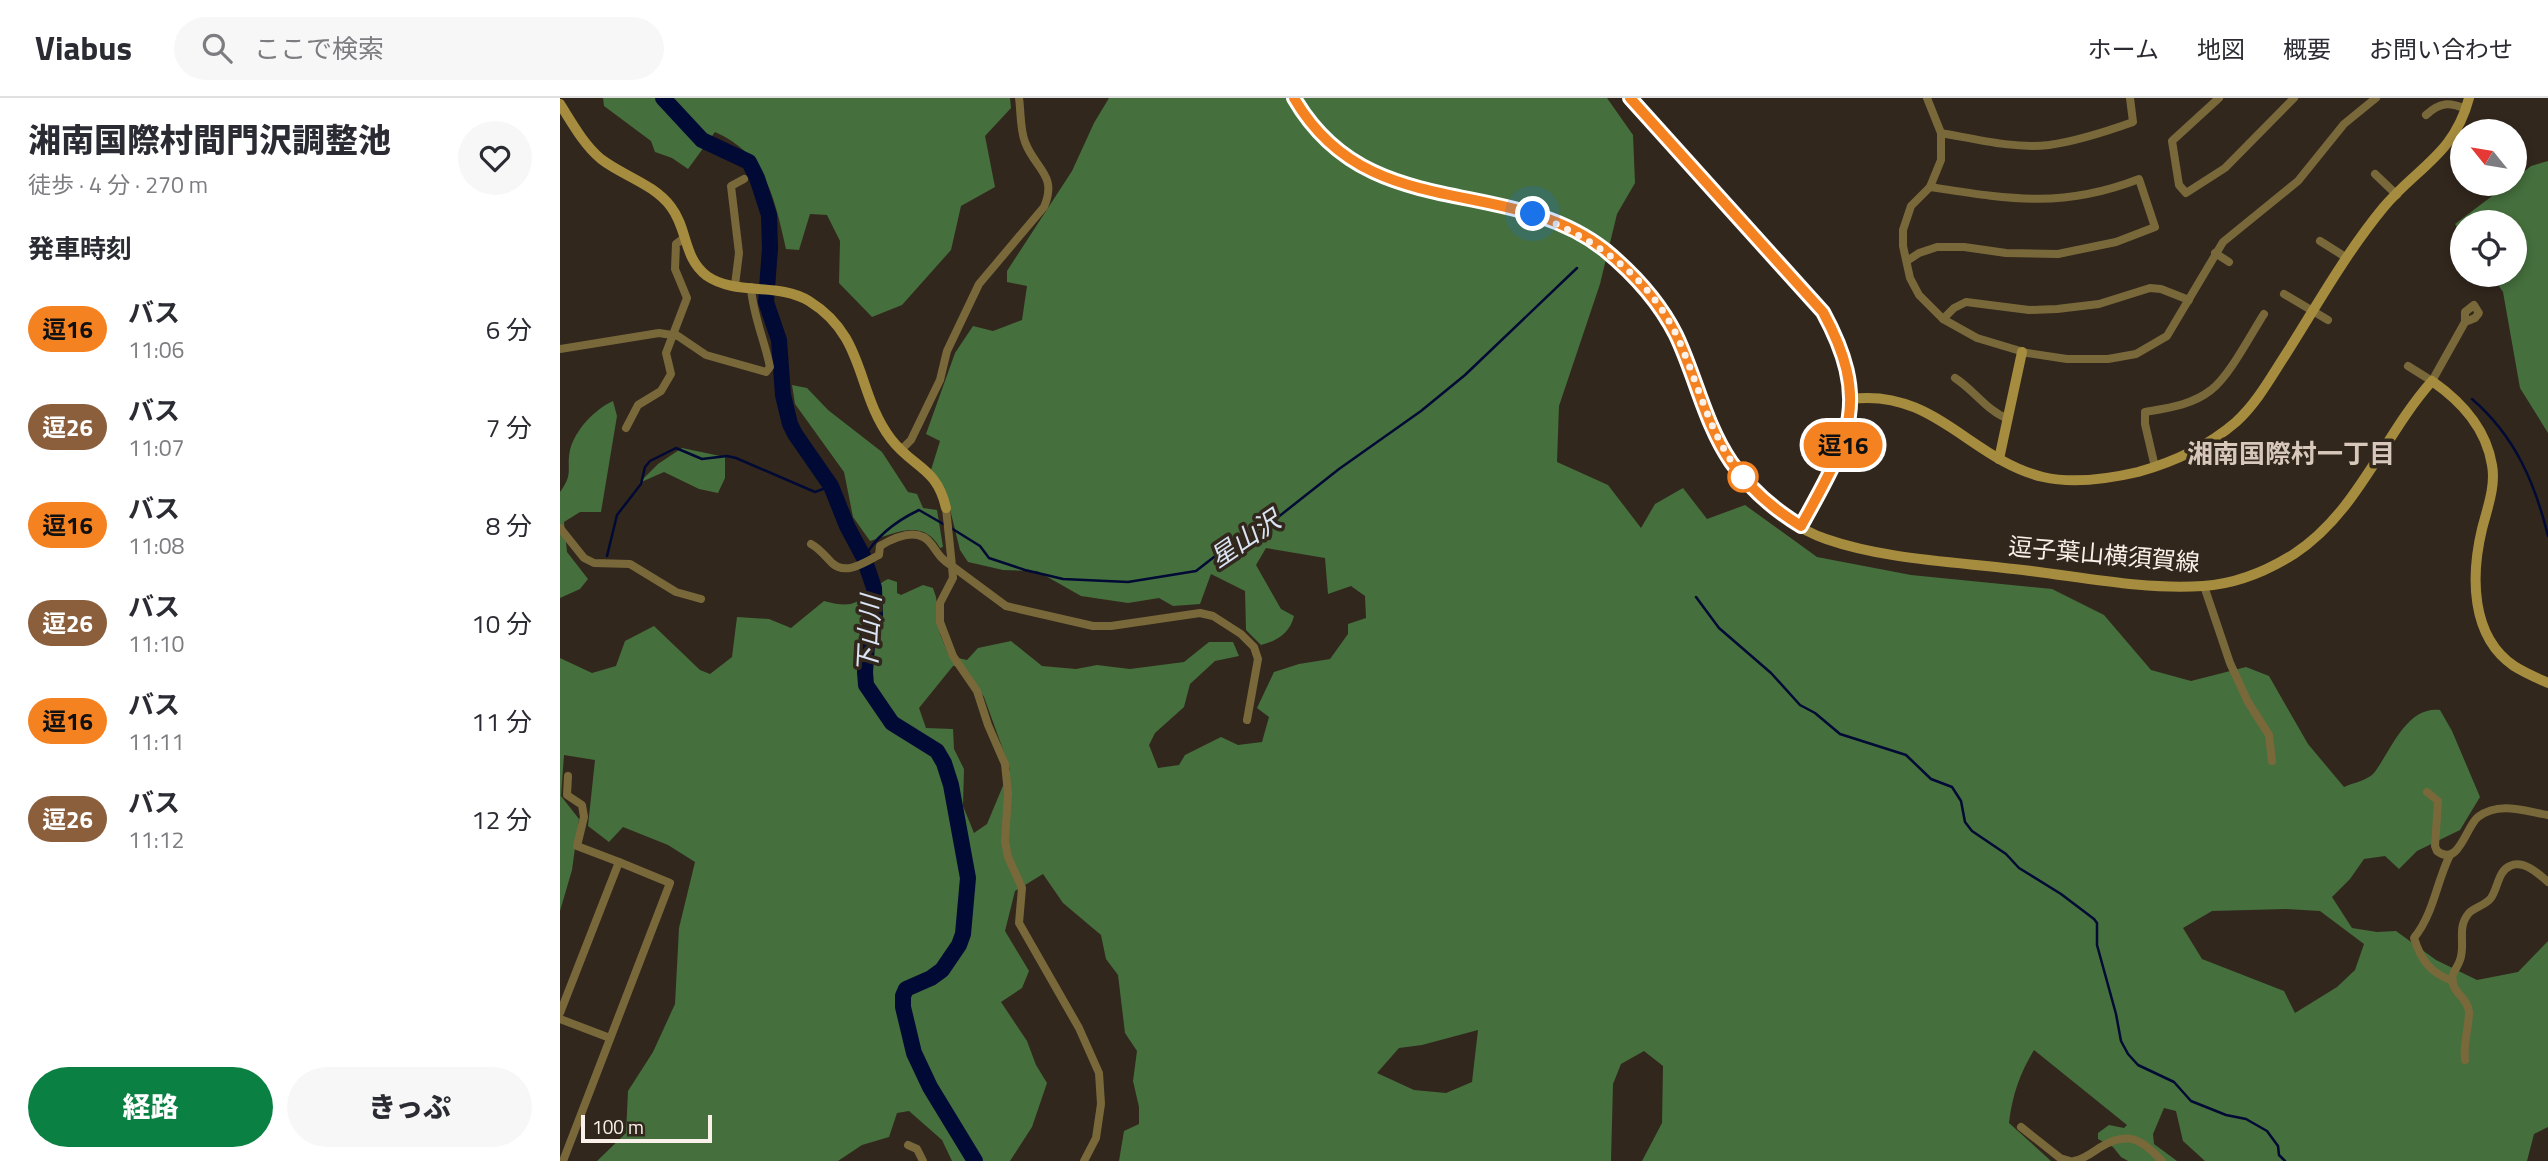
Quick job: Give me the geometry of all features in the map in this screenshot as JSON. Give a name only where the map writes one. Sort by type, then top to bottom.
[{"type":"street","points":[[901,450],[911,440],[940,380],[947,351],[979,284],[1044,207],[1049,195],[1046,175],[1026,145],[1018,98]]},
{"type":"street","points":[[1630,98],[1823,312],[1839,341],[1852,398],[1844,443],[1834,467],[1801,526]]},
{"type":"street","points":[[1927,98],[1941,133],[1941,160],[1930,187],[1910,206],[1903,230],[1903,246],[1910,278],[1919,295],[1943,319],[1977,338],[2022,352],[2067,359],[2108,359],[2136,354],[2167,336],[2223,242],[2298,181],[2344,124],[2376,98]]},
{"type":"street","points":[[1941,133],[2000,143],[2046,145],[2087,138],[2133,122],[2130,98]]},
{"type":"street","points":[[2219,98],[2172,141],[2179,185],[2186,193],[2225,168],[2294,98]]},
{"type":"street","points":[[1852,398],[1876,397],[1899,401],[1928,412],[1999,459],[2043,477],[2067,480],[2124,475],[2181,458],[2238,420],[2265,386],[2347,258],[2383,208],[2449,144],[2468,103],[2436,106],[2426,115]]},
{"type":"street","points":[[560,104],[592,151],[670,204],[680,222],[691,258],[698,268],[714,280],[790,292],[823,311],[847,338],[857,357],[873,408],[886,432],[901,450],[934,477],[940,487],[946,508],[953,578],[940,603],[938,613],[953,656],[977,691],[1005,764],[1008,793],[1005,841],[1008,857],[1022,888],[1019,923],[1021,931],[1079,1028],[1099,1073],[1101,1104],[1096,1138],[1084,1161]]},
{"type":"street","points":[[2375,174],[2397,195]]},
{"type":"street","points":[[735,285],[739,253],[732,186],[744,178]]},
{"type":"street","points":[[1907,261],[1919,253],[1937,247],[2058,254],[2116,242],[2155,227],[2139,179],[2113,189],[2059,200],[2016,199],[1930,187]]},
{"type":"street","name":"逗子葉山横須賀線","points":[[1487,205],[1533,214],[1565,227],[1602,248],[1629,270],[1662,309],[1677,337],[1714,433],[1730,461],[1751,488],[1776,510],[1823,538],[1881,553],[2141,584],[2204,586],[2231,582],[2264,570],[2317,537],[2342,510],[2416,399],[2432,380]]},
{"type":"street","points":[[626,428],[638,405],[662,391],[671,374],[666,353],[687,298],[675,270],[676,244],[684,238]]},
{"type":"street","points":[[2320,241],[2347,258]]},
{"type":"street","points":[[2215,253],[2229,261]]},
{"type":"street","points":[[560,349],[659,333],[674,335],[706,355],[766,372],[770,367],[751,299],[753,287]]},
{"type":"street","points":[[1943,319],[1954,308],[1966,302],[2029,310],[2057,309],[2099,304],[2150,288],[2161,289],[2189,300]]},
{"type":"street","points":[[2284,294],[2328,320]]},
{"type":"street","points":[[2155,467],[2145,424],[2145,412],[2177,407],[2212,390],[2227,372],[2264,314]]},
{"type":"street","points":[[2432,380],[2465,322]]},
{"type":"street","points":[[1999,459],[2022,352]]},
{"type":"street","points":[[2408,366],[2455,397],[2481,431],[2493,467],[2493,482],[2480,538],[2474,582],[2477,605],[2483,625],[2499,652],[2514,666],[2548,683]]},
{"type":"street","points":[[1955,378],[1997,415],[2008,419]]},
{"type":"street","points":[[560,528],[584,558],[594,563],[630,564],[676,592],[701,599]]},
{"type":"street","points":[[811,544],[822,551],[833,565],[840,568],[854,567],[878,555],[880,546],[898,536],[915,534],[930,542],[943,561],[952,562],[1006,606],[1093,626],[1111,626],[1200,613],[1213,616],[1241,634],[1254,647],[1258,659],[1247,720]]},
{"type":"street","points":[[2204,586],[2230,663],[2248,702],[2269,735],[2272,761]]},
{"type":"street","points":[[564,1161],[670,883],[577,846],[584,817],[582,805],[567,795],[568,776]]},
{"type":"street","points":[[2427,792],[2438,801],[2435,846],[2437,852],[2440,855],[2450,855]]},
{"type":"street","points":[[2453,981],[2437,976],[2421,959],[2414,938],[2429,915],[2450,855],[2462,844],[2476,818],[2506,806],[2548,815]]},
{"type":"street","points":[[560,1013],[618,862]]},
{"type":"street","points":[[2465,1060],[2463,1044],[2469,1013],[2466,1000],[2454,987],[2452,976],[2461,959],[2460,933],[2463,924],[2469,913],[2491,899],[2503,872],[2511,865],[2521,865],[2535,871],[2548,881]]},
{"type":"street","points":[[560,1019],[610,1038]]},
{"type":"street","points":[[2021,1127],[2060,1158],[2072,1161],[2084,1159],[2101,1146],[2125,1138],[2139,1139],[2162,1161]]},
{"type":"street","points":[[908,1145],[917,1149],[923,1161]]},
{"type":"green space","points":[[603,98],[1010,98],[1011,108],[985,136],[995,187],[961,206],[951,250],[902,305],[872,317],[839,283],[840,241],[827,215],[810,214],[799,250],[786,249],[766,180],[746,153],[715,132],[688,169],[672,158],[655,152],[651,141],[604,106]]},
{"type":"green space","points":[[1109,98],[1607,98],[1633,135],[1635,183],[1617,214],[1600,284],[1559,406],[1557,462],[1608,485],[1641,528],[1655,504],[1683,488],[1707,519],[1745,505],[1817,557],[1911,575],[2052,589],[2104,615],[2151,670],[2191,681],[2246,667],[2269,676],[2308,744],[2344,787],[2374,773],[2409,722],[2428,711],[2440,710],[2452,731],[2480,797],[2460,830],[2417,851],[2399,869],[2385,856],[2364,859],[2350,879],[2332,897],[2352,928],[2377,932],[2396,931],[2436,960],[2477,980],[2518,972],[2548,941],[2548,1127],[2534,1134],[2527,1161],[2205,1161],[2183,1141],[2176,1111],[2164,1108],[2153,1134],[2154,1144],[2177,1161],[2128,1161],[2113,1147],[2098,1139],[2098,1133],[2109,1125],[2124,1128],[2127,1125],[2034,1050],[2017,1085],[2009,1123],[2051,1161],[1642,1161],[1662,1123],[1663,1066],[1644,1051],[1621,1064],[1613,1084],[1611,1161],[1119,1161],[1124,1131],[1139,1124],[1139,1107],[1133,1081],[1137,1051],[1125,1033],[1118,975],[1106,959],[1101,935],[1063,903],[1043,874],[1015,891],[1005,931],[1029,971],[1022,988],[1001,1002],[1027,1041],[1036,1065],[1047,1083],[1032,1127],[1010,1161],[952,1161],[942,1140],[909,1111],[897,1113],[889,1137],[862,1145],[838,1161],[597,1161],[626,1133],[628,1091],[653,1052],[675,1004],[679,928],[695,862],[668,845],[623,827],[609,842],[588,826],[595,760],[564,755],[561,796],[579,819],[572,870],[560,911],[560,658],[592,673],[616,666],[625,641],[654,626],[700,670],[710,674],[732,657],[737,617],[769,619],[791,628],[824,601],[853,603],[888,579],[897,582],[897,593],[901,595],[923,585],[933,588],[940,634],[949,656],[967,660],[978,648],[1011,641],[1042,666],[1076,669],[1097,665],[1130,669],[1184,662],[1209,642],[1233,642],[1239,656],[1215,661],[1190,684],[1184,707],[1155,733],[1149,745],[1158,768],[1179,765],[1185,755],[1221,737],[1238,745],[1262,742],[1269,717],[1257,708],[1274,672],[1299,664],[1330,659],[1348,634],[1348,624],[1366,618],[1365,596],[1351,586],[1328,594],[1325,558],[1266,548],[1256,565],[1281,609],[1294,616],[1282,635],[1261,645],[1246,630],[1245,591],[1211,574],[1200,604],[1173,606],[1159,598],[1128,603],[1081,596],[1037,571],[1003,570],[968,562],[960,550],[946,493],[931,470],[940,441],[926,434],[955,353],[973,326],[993,331],[1022,320],[1027,286],[1007,282],[1007,271],[1072,171]],"holes":[[[953,666],[965,667],[984,697],[1010,769],[987,824],[974,833],[963,806],[964,769],[954,749],[953,729],[926,728],[919,708]],[[2212,911],[2320,911],[2364,944],[2355,970],[2337,987],[2295,1013],[2284,991],[2202,959],[2183,928]],[[1478,1030],[1472,1082],[1446,1093],[1414,1090],[1377,1073],[1399,1048],[1422,1045]]]},
{"type":"green space","points":[[2548,161],[2548,433],[2520,388],[2503,292],[2499,287],[2527,287],[2527,210],[2474,210],[2492,196],[2527,196],[2527,169]]},
{"type":"green space","points":[[792,385],[807,388],[828,410],[882,452],[908,492],[917,494],[923,508],[937,510],[943,547],[940,548],[926,533],[918,530],[870,541],[853,517],[844,472],[795,404]]},
{"type":"green space","points":[[613,401],[617,416],[601,512],[580,512],[564,522],[567,552],[588,579],[580,589],[560,598],[560,492],[568,476],[570,450],[576,435],[587,421],[599,409]]},
{"type":"green space","points":[[682,448],[725,457],[725,478],[718,493],[699,489],[664,472],[639,483],[658,464]]},
{"type":"waterway","name":"下山川","points":[[663,98],[702,140],[749,162],[757,178],[769,215],[770,248],[766,302],[779,340],[783,395],[790,424],[831,486],[847,526],[864,558],[874,588],[875,616],[868,632],[866,685],[892,723],[937,751],[951,785],[968,878],[963,934],[942,970],[906,989],[903,1007],[914,1053],[930,1087],[975,1161]]},
{"type":"waterway","name":"星山沢","points":[[951,528],[980,546],[989,558],[1063,579],[1128,582],[1196,571],[1214,557],[1244,544],[1339,469],[1421,411],[1465,375],[1577,268]]},
{"type":"waterway","points":[[2472,399],[2487,413],[2512,445],[2530,479],[2548,536]]},
{"type":"waterway","points":[[607,556],[617,515],[641,484],[645,467],[650,461],[676,448],[702,459],[727,456],[736,458],[815,492],[831,486]]},
{"type":"waterway","name":"星山沢","points":[[864,558],[887,530],[919,510],[945,525]]},
{"type":"waterway","points":[[1696,597],[1719,628],[1771,673],[1800,705],[1815,713],[1840,734],[1906,755],[1931,779],[1952,787],[1961,801],[1965,822],[1972,831],[2006,854],[2019,868],[2061,894],[2094,919],[2097,923],[2097,945],[2121,1041],[2128,1054],[2138,1065],[2174,1082],[2191,1101],[2226,1115],[2246,1119],[2267,1131],[2285,1161]]},
{"type":"tunnel","points":[[1294,98],[1312,124],[1332,145],[1377,174],[1429,192],[1487,205]]},
{"type":"bus line","name":"逗16","points":[[1294,98],[1316,132],[1360,166],[1424,191],[1533,214],[1565,227],[1602,248],[1629,270],[1662,309],[1677,337],[1714,433],[1730,461],[1751,488],[1776,510],[1801,526],[1834,467],[1844,443],[1852,398],[1839,341],[1823,312],[1630,98]]},
{"type":"district","name":"湘南国際村一丁目","points":[[2291,454]]},
{"type":"route","points":[[1533,214],[1565,227],[1602,248],[1629,270],[1662,309],[1677,337],[1714,433],[1743,477]]}]
